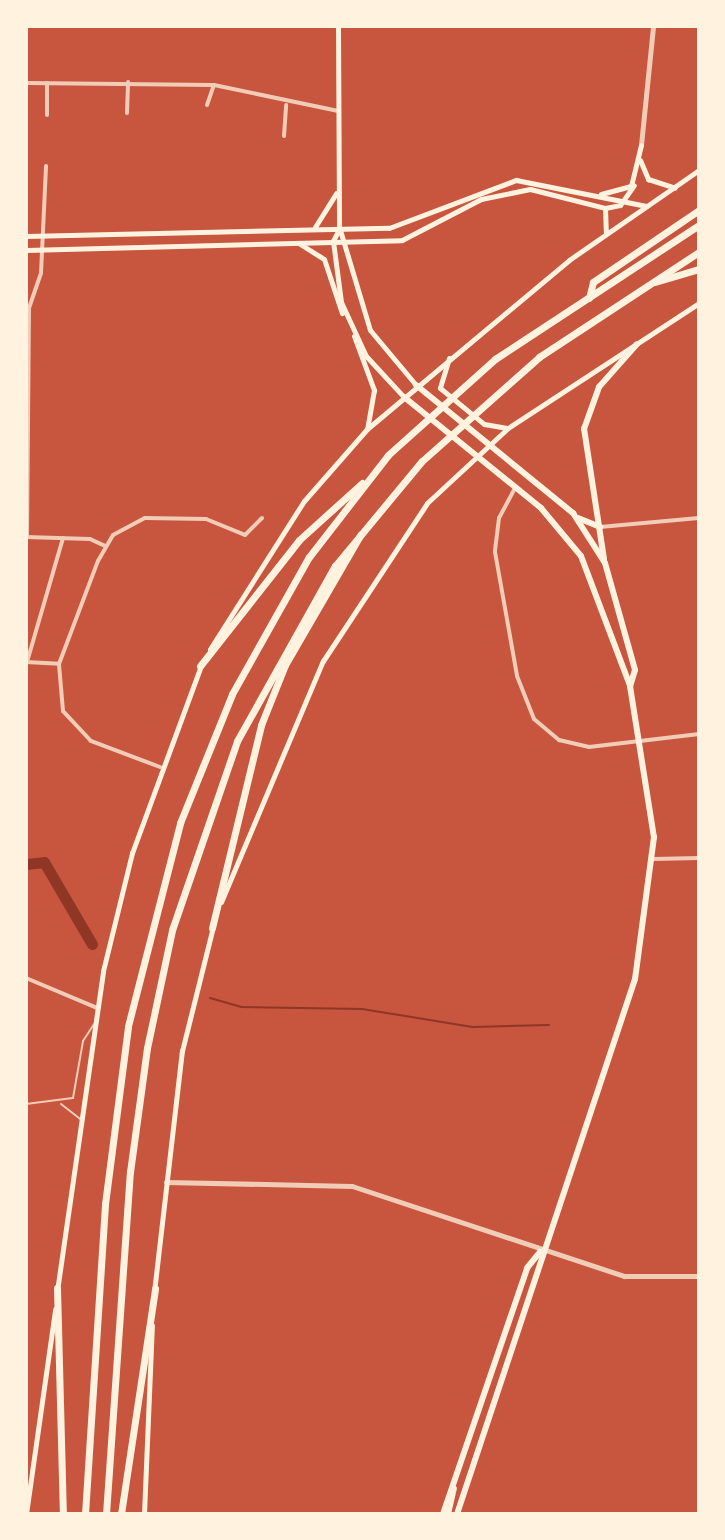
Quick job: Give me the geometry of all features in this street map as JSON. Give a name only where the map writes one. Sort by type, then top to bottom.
[{"type":"highway","points":[[589,298],[593,282],[699,210]]},
{"type":"highway","points":[[85,1514],[111,1138],[137,984],[212,739],[309,557],[368,480],[480,370],[699,225]]},
{"type":"highway","points":[[106,1514],[130,1172],[172,930],[237,741],[279,656],[362,531],[422,461],[511,378],[699,252]]},
{"type":"highway","points":[[653,282],[699,269]]},
{"type":"highway","points":[[200,666],[299,540],[343,492],[368,480]]},
{"type":"highway","points":[[212,928],[261,725],[285,665],[362,531]]},
{"type":"highway","points":[[57,1288],[63,1514]]},
{"type":"highway","points":[[121,1514],[155,1289]]},
{"type":"main road","points":[[338,26],[338,188],[346,320]]},
{"type":"main road","points":[[641,145],[648,179],[676,188]]},
{"type":"main road","points":[[593,194],[631,186],[641,145]]},
{"type":"main road","points":[[26,250],[172,252],[296,243],[402,240],[484,198],[530,189],[605,208],[622,203],[637,179],[641,145]]},
{"type":"main road","points":[[26,1511],[97,1008],[132,853],[160,767],[200,666],[260,564],[367,429],[450,357],[606,233],[699,170]]},
{"type":"main road","points":[[26,236],[170,237],[295,229],[389,228],[430,217],[481,189],[530,180],[622,203],[648,206]]},
{"type":"main road","points":[[530,180],[530,189]]},
{"type":"main road","points":[[295,229],[323,224],[338,188]]},
{"type":"main road","points":[[481,189],[484,198]]},
{"type":"main road","points":[[605,208],[606,233]]},
{"type":"main road","points":[[430,217],[434,225]]},
{"type":"main road","points":[[342,229],[340,241],[370,330],[416,385],[573,513],[600,527]]},
{"type":"main road","points":[[170,237],[172,252]]},
{"type":"main road","points":[[296,243],[324,259],[354,335],[374,390],[367,429]]},
{"type":"main road","points":[[144,1514],[155,1289],[182,1051],[212,928],[283,741],[323,661],[403,534],[474,455],[508,428],[699,303]]},
{"type":"main road","points":[[354,335],[404,397],[515,488],[581,556],[630,686],[643,741],[653,859],[635,979],[542,1249],[457,1514]]},
{"type":"main road","points":[[630,686],[635,670],[605,563],[584,429],[599,387],[637,344]]},
{"type":"main road","points":[[450,357],[441,367],[440,388],[484,424],[508,428]]},
{"type":"main road","points":[[573,513],[605,563]]},
{"type":"main road","points":[[445,1514],[527,1268],[542,1249]]},
{"type":"street","points":[[641,145],[653,26]]},
{"type":"street","points":[[127,113],[128,82]]},
{"type":"street","points":[[26,83],[214,85],[286,105],[338,111]]},
{"type":"street","points":[[47,83],[47,115]]},
{"type":"street","points":[[207,105],[214,85]]},
{"type":"street","points":[[284,136],[286,105]]},
{"type":"street","points":[[46,166],[45,236],[29,308],[26,537],[63,538],[105,546]]},
{"type":"street","points":[[515,488],[499,518],[495,552],[528,709],[568,744],[643,741],[699,734]]},
{"type":"street","points":[[160,767],[71,725],[61,702],[59,664],[105,546],[145,518],[206,519],[245,535],[262,518]]},
{"type":"street","points":[[600,527],[699,518]]},
{"type":"street","points":[[59,664],[26,662],[63,538]]},
{"type":"street","points":[[653,859],[699,858]]},
{"type":"street","points":[[26,978],[97,1008]]},
{"type":"street","points":[[165,1182],[352,1186],[624,1276],[699,1276]]},
{"type":"lane","points":[[26,1104],[60,1104],[75,1095],[83,1041],[95,1022]]},
{"type":"lane","points":[[60,1104],[81,1122]]},
{"type":"waterway","points":[[26,864],[44,862],[92,944]]},
{"type":"waterway","points":[[210,998],[241,1007],[362,1009],[473,1027],[549,1025]]}]
